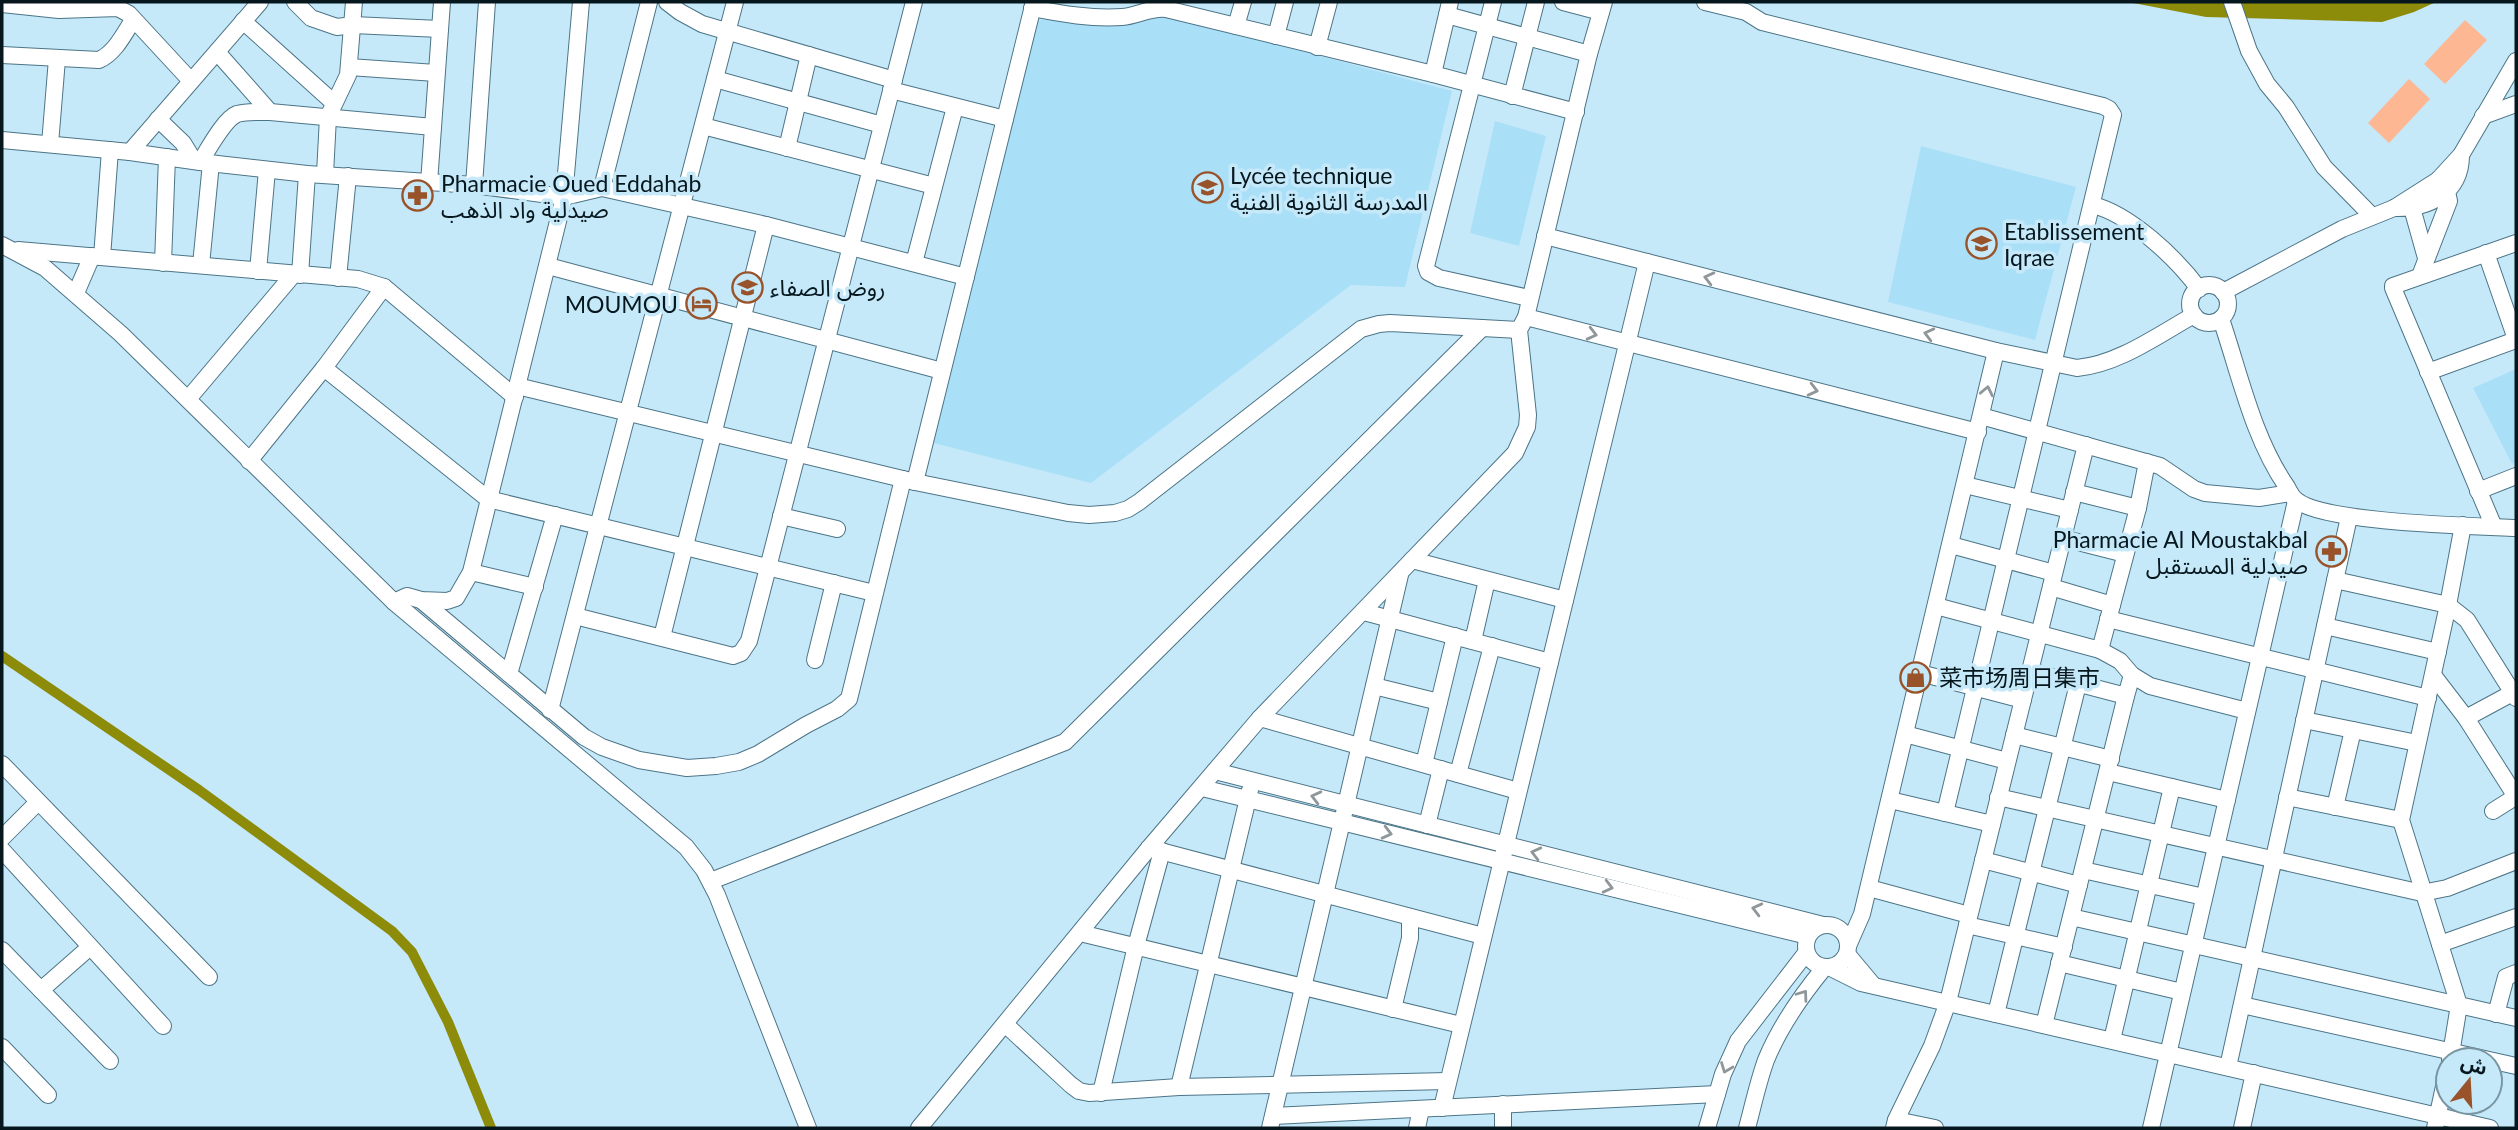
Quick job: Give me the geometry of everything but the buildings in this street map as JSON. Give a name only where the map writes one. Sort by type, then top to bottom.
[{"type":"street","points":[[130,152],[260,2]]},
{"type":"street","points":[[295,2],[311,18],[337,27],[353,25],[440,29]]},
{"type":"street","points":[[325,174],[331,110],[346,81],[349,67],[354,2]]},
{"type":"street","points":[[429,183],[442,2]]},
{"type":"street","points":[[474,185],[487,2]]},
{"type":"street","points":[[394,602],[407,596],[421,600],[447,601],[456,597],[471,572],[564,197],[581,2]]},
{"type":"street","points":[[602,188],[649,2]]},
{"type":"street","points":[[667,2],[702,24],[809,55],[955,107],[1005,119]]},
{"type":"street","points":[[550,710],[735,2]]},
{"type":"street","points":[[575,616],[733,656],[738,656],[749,641],[914,2]]},
{"type":"street","points":[[1111,18],[1115,2]]},
{"type":"street","points":[[1236,26],[1243,2]]},
{"type":"street","points":[[1276,36],[1285,2]]},
{"type":"street","points":[[1317,47],[1329,2]]},
{"type":"street","points":[[1493,2],[1427,259],[1427,269],[1439,278],[1529,298]]},
{"type":"street","points":[[1512,96],[1536,2]]},
{"type":"street","points":[[919,1128],[1080,933],[1156,849],[1215,771],[1260,718],[1515,453],[1527,427],[1528,415],[1522,323],[1603,7],[1563,2]]},
{"type":"street","points":[[1705,2],[1745,12],[1762,22],[2106,107],[2112,111],[2113,121],[1945,813]]},
{"type":"street","points":[[2232,2],[2249,51],[2267,84],[2286,107],[2329,173],[2371,215]]},
{"type":"street","points":[[2,4],[118,8],[129,14],[191,81]]},
{"type":"street","points":[[421,600],[584,737],[602,747],[639,760],[687,768],[739,762],[837,709],[849,699],[874,593],[942,371],[1033,5],[1081,17],[1111,18],[1134,16],[1160,9],[1433,74],[1576,112]]},
{"type":"street","points":[[1433,74],[1446,6],[1487,26],[1589,54]]},
{"type":"street","points":[[2,55],[93,61],[102,59],[118,43],[133,20]]},
{"type":"street","points":[[243,21],[331,110]]},
{"type":"street","points":[[217,52],[270,112]]},
{"type":"street","points":[[787,148],[809,55]]},
{"type":"street","points":[[50,144],[57,59]]},
{"type":"street","points":[[349,67],[436,73]]},
{"type":"street","points":[[2223,292],[2371,215],[2394,208],[2442,186],[2459,175],[2461,155],[2512,67]]},
{"type":"street","points":[[2483,116],[2516,103],[2512,67]]},
{"type":"street","points":[[715,79],[882,125]]},
{"type":"street","points":[[914,263],[955,107]]},
{"type":"street","points":[[201,265],[202,162],[232,117],[245,113],[331,110],[433,127]]},
{"type":"street","points":[[158,119],[202,162]]},
{"type":"street","points":[[703,126],[934,186]]},
{"type":"street","points":[[2,140],[130,152],[267,170],[474,185],[564,197],[602,188],[766,225],[966,277]]},
{"type":"street","points":[[76,293],[97,257],[110,150]]},
{"type":"street","points":[[163,263],[167,157]]},
{"type":"street","points":[[258,271],[267,170]]},
{"type":"street","points":[[188,399],[296,275],[307,174]]},
{"type":"street","points":[[338,278],[348,176]]},
{"type":"street","points":[[2394,208],[2412,208],[2430,202],[2442,186]]},
{"type":"street","points":[[2420,276],[2449,201],[2442,186]]},
{"type":"street","points":[[2092,205],[2115,212],[2128,221],[2177,262],[2199,289]]},
{"type":"street","points":[[2412,208],[2426,258]]},
{"type":"street","points":[[662,638],[766,225]]},
{"type":"street","points":[[1545,236],[1996,351],[2077,368],[2103,362],[2194,315]]},
{"type":"street","points":[[2494,527],[2393,286],[2516,243]]},
{"type":"street","points":[[7,247],[358,279],[384,287],[516,391],[628,412],[909,480],[1068,513],[1104,514],[1128,509],[1361,329],[1390,323],[1482,328],[1522,323],[1627,343],[1980,424],[2036,432],[2147,462],[2169,471],[2194,489],[2205,493],[2259,498],[2293,497],[2320,510],[2349,517],[2516,528]]},
{"type":"street","points":[[7,247],[46,268],[76,293],[394,602],[686,847],[711,881],[808,1128]]},
{"type":"street","points":[[2428,372],[2516,339],[2486,254]]},
{"type":"street","points":[[1442,1108],[1647,262]]},
{"type":"street","points":[[548,266],[942,371]]},
{"type":"street","points":[[2210,286],[2223,292],[2227,309],[2221,319],[2210,323],[2203,322],[2194,315],[2190,302],[2199,289],[2210,286]]},
{"type":"street","points":[[249,461],[324,368],[384,287]]},
{"type":"street","points":[[2151,1128],[2248,711],[2293,497],[2269,456],[2255,422],[2221,319]]},
{"type":"street","points":[[711,881],[1065,742],[1482,328]]},
{"type":"street","points":[[1747,1128],[1772,1046],[1794,1007],[1826,968],[1841,962],[1862,914],[1996,351]]},
{"type":"street","points":[[324,368],[488,499],[874,593]]},
{"type":"street","points":[[1935,1128],[1895,1124],[1932,1046],[1948,1002],[2085,445]]},
{"type":"street","points":[[2100,649],[2138,508],[2147,462]]},
{"type":"street","points":[[2478,491],[2516,476]]},
{"type":"street","points":[[1965,485],[2070,510]]},
{"type":"street","points":[[2074,492],[2138,508]]},
{"type":"street","points":[[509,674],[555,515]]},
{"type":"street","points":[[781,516],[837,529]]},
{"type":"street","points":[[2228,1067],[2349,517]]},
{"type":"street","points":[[2453,1046],[2459,1005],[2401,820],[2463,526]]},
{"type":"street","points":[[2063,538],[2125,554]]},
{"type":"street","points":[[1951,545],[2006,559],[2052,580],[2110,612],[2260,656],[2428,698]]},
{"type":"street","points":[[1406,566],[1487,580],[1565,600]]},
{"type":"street","points":[[1406,566],[1390,619],[1280,1084],[1275,1124],[1421,1109],[1717,1094]]},
{"type":"street","points":[[471,572],[534,587]]},
{"type":"street","points":[[1472,641],[1487,580]]},
{"type":"street","points":[[2335,580],[2448,605],[2467,620],[2515,694],[2466,718]]},
{"type":"street","points":[[815,660],[834,583]]},
{"type":"street","points":[[1936,606],[2100,649],[2120,661],[2132,675],[2150,686],[2248,711]]},
{"type":"street","points":[[1364,612],[1550,662]]},
{"type":"street","points":[[2325,626],[2438,652]]},
{"type":"street","points":[[1424,764],[1455,636]]},
{"type":"street","points":[[1458,774],[1492,646]]},
{"type":"street","points":[[2030,671],[2126,696]]},
{"type":"street","points":[[1920,673],[2022,700]]},
{"type":"street","points":[[2044,1025],[2132,675]]},
{"type":"street","points":[[2433,675],[2466,718],[2513,792],[2512,799],[2493,811]]},
{"type":"street","points":[[1996,1014],[2078,684]]},
{"type":"street","points":[[1374,686],[1439,702]]},
{"type":"street","points":[[1260,718],[1518,791]]},
{"type":"street","points":[[2304,720],[2417,743]]},
{"type":"street","points":[[2335,807],[2353,730]]},
{"type":"street","points":[[1905,734],[2007,761]]},
{"type":"street","points":[[2014,735],[2062,747],[2172,787],[2227,800]]},
{"type":"street","points":[[2,764],[209,976]]},
{"type":"street","points":[[1427,825],[1441,769]]},
{"type":"street","points":[[1215,771],[1427,825],[1503,853],[1808,936]]},
{"type":"street","points":[[1179,1087],[1253,781]]},
{"type":"street","points":[[2112,1040],[2172,787]]},
{"type":"street","points":[[1202,788],[1342,822],[1503,853],[1823,925],[1840,930],[1847,940],[1848,950],[1873,985]]},
{"type":"street","points":[[1998,797],[2422,893],[2447,888],[2516,860]]},
{"type":"street","points":[[2287,797],[2401,820]]},
{"type":"street","points":[[1890,800],[1992,824]]},
{"type":"street","points":[[2,838],[38,802]]},
{"type":"street","points":[[1156,849],[1483,936]]},
{"type":"street","points":[[1101,1093],[1156,849]]},
{"type":"street","points":[[2,850],[163,1026]]},
{"type":"street","points":[[1983,860],[2031,873],[2149,885],[2204,897]]},
{"type":"street","points":[[1868,888],[2015,936],[2064,947]]},
{"type":"street","points":[[1840,930],[1862,914]]},
{"type":"street","points":[[1394,1009],[1410,938],[1410,917]]},
{"type":"street","points":[[2071,917],[2516,1018]]},
{"type":"street","points":[[2440,944],[2516,917]]},
{"type":"street","points":[[1707,1128],[1738,1041],[1806,953],[1808,936],[1823,925]]},
{"type":"street","points":[[1080,933],[1461,1025]]},
{"type":"street","points":[[41,990],[90,947]]},
{"type":"street","points":[[2,950],[110,1061]]},
{"type":"street","points":[[1806,953],[1813,963],[1873,985],[2254,1073],[2436,1122],[2490,1128]]},
{"type":"street","points":[[2059,963],[2182,992]]},
{"type":"street","points":[[2496,1014],[2506,977],[2516,973]]},
{"type":"street","points":[[2242,1005],[2434,1052]]},
{"type":"street","points":[[1005,1024],[1079,1091],[1101,1093],[1179,1087],[1448,1081]]},
{"type":"street","points":[[2,1046],[48,1095]]},
{"type":"street","points":[[2242,1128],[2254,1073]]},
{"type":"street","points":[[1503,1104],[1503,1128]]},
{"type":"street","points":[[1417,1128],[1421,1109]]},
{"type":"shaded area","points":[[2128,2],[2436,2],[2382,22],[2206,17]]},
{"type":"shaded area","name":"Lycée technique المدرسة الثانوية الفنية","points":[[1146,10],[1452,91],[1405,287],[1351,285],[1091,483],[918,439],[1031,19],[1134,24]]},
{"type":"shaded area","points":[[2465,20],[2487,40],[2445,84],[2424,64]]},
{"type":"shaded area","points":[[2409,79],[2430,99],[2389,143],[2368,123]]},
{"type":"shaded area","points":[[1495,121],[1546,136],[1519,246],[1470,233]]},
{"type":"shaded area","name":"Etablissement Iqrae","points":[[1921,146],[2076,187],[2035,340],[1888,302]]},
{"type":"shaded area","points":[[2516,369],[2516,462],[2512,464],[2473,388]]},
{"type":"waterway","points":[[2,656],[199,790],[392,931],[412,952],[448,1022],[491,1128]]},
{"type":"place","name":"Lycée technique المدرسة الثانوية الفنية","points":[[1207,188]]},
{"type":"place","name":"Pharmacie Oued Eddahab صيدلية واد الذهب","points":[[418,196]]},
{"type":"place","name":"Etablissement Iqrae","points":[[1981,244]]},
{"type":"place","name":"روض الصفاء","points":[[747,287]]},
{"type":"place","name":"MOUMOU","points":[[701,304]]},
{"type":"place","name":"Pharmacie Al Moustakbal صيدلية المستقبل","points":[[2331,552]]},
{"type":"place","name":"菜市场周日集市","points":[[1916,677]]}]
